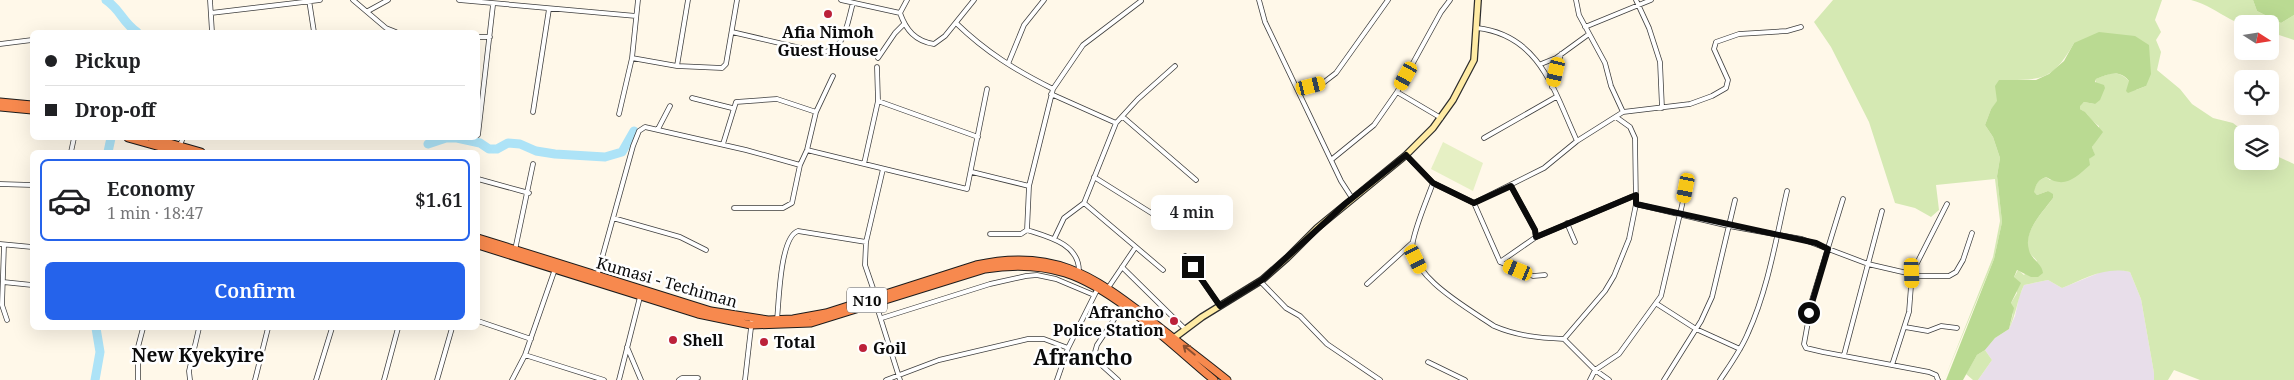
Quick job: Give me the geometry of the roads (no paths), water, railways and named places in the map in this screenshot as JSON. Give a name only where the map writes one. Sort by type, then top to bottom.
[{"type":"highway","points":[[0,102],[30,105]]},
{"type":"highway","points":[[0,107],[30,110]]},
{"type":"highway","points":[[136,140],[178,150]]},
{"type":"highway","points":[[156,140],[178,150]]},
{"type":"highway","name":"Kumasi - Techiman","points":[[480,239],[751,322],[826,313],[876,300],[998,260],[1041,261],[1079,271],[1108,288],[1227,380]]},
{"type":"highway","name":"N10","points":[[480,246],[705,316],[751,322],[810,323],[876,300],[985,269],[1009,266],[1040,267],[1064,273],[1123,306],[1214,380]]},
{"type":"street","points":[[210,0],[212,30]]},
{"type":"street","points":[[211,13],[320,0]]},
{"type":"street","points":[[353,0],[386,28],[391,30]]},
{"type":"street","points":[[368,11],[388,0]]},
{"type":"street","points":[[459,0],[493,5],[636,16]]},
{"type":"street","points":[[619,114],[632,58],[638,0]]},
{"type":"street","points":[[677,66],[688,0]]},
{"type":"street","points":[[632,58],[677,66],[722,68],[726,64],[737,0]]},
{"type":"street","points":[[842,0],[900,13]]},
{"type":"street","points":[[907,0],[900,13],[904,24],[912,35],[924,42],[934,44],[937,44],[974,0]]},
{"type":"street","points":[[1008,64],[1024,25],[1044,0]]},
{"type":"street","points":[[1259,0],[1265,22],[1299,89],[1331,160],[1352,198]]},
{"type":"street","points":[[1299,89],[1323,82],[1336,74],[1388,0]]},
{"type":"street","points":[[1331,160],[1374,125],[1397,92],[1441,12],[1450,0]]},
{"type":"street","points":[[1174,338],[1260,281],[1287,258],[1317,228],[1406,155],[1441,118],[1474,60],[1478,0]]},
{"type":"street","points":[[1576,0],[1579,15],[1605,63],[1611,86],[1623,112]]},
{"type":"street","points":[[1636,0],[1656,46],[1660,62],[1662,108]]},
{"type":"street","points":[[1586,27],[1651,0]]},
{"type":"street","points":[[309,1],[314,30]]},
{"type":"street","points":[[1027,230],[1029,186],[1053,89],[1083,45],[1141,1]]},
{"type":"street","points":[[732,32],[818,52],[829,52],[841,44],[853,2]]},
{"type":"street","points":[[480,118],[493,5]]},
{"type":"street","points":[[533,112],[549,9]]},
{"type":"street","points":[[956,22],[991,54],[1053,89]]},
{"type":"street","points":[[878,58],[895,33],[904,24]]},
{"type":"street","points":[[1474,203],[1544,168],[1577,140],[1623,112],[1690,104],[1712,96],[1726,88],[1728,80],[1714,49],[1716,42],[1739,34],[1787,31],[1801,27]]},
{"type":"street","points":[[1477,28],[1501,33],[1531,53],[1541,64],[1577,140]]},
{"type":"street","points":[[1541,64],[1561,54],[1589,34]]},
{"type":"street","points":[[480,37],[490,37]]},
{"type":"street","points":[[0,44],[30,40]]},
{"type":"street","points":[[1552,87],[1561,54]]},
{"type":"street","points":[[1054,239],[1064,218],[1084,203],[1116,123],[1138,99],[1175,66]]},
{"type":"street","points":[[864,164],[878,101],[877,67]]},
{"type":"street","points":[[734,208],[783,208],[789,206],[794,198],[800,165],[807,150],[816,112],[834,76]]},
{"type":"street","points":[[807,150],[966,189],[969,188],[987,89]]},
{"type":"street","points":[[1397,92],[1441,118]]},
{"type":"street","points":[[1051,94],[1116,123]]},
{"type":"street","points":[[1484,138],[1556,97]]},
{"type":"street","points":[[692,98],[732,108]]},
{"type":"street","points":[[722,144],[732,108],[736,102],[777,99],[816,112]]},
{"type":"street","points":[[878,101],[978,136]]},
{"type":"street","points":[[658,128],[670,106]]},
{"type":"street","points":[[1123,116],[1196,180]]},
{"type":"street","points":[[1564,339],[1605,291],[1614,276],[1629,240],[1636,204],[1634,132],[1616,117]]},
{"type":"street","points":[[597,276],[639,131],[645,127],[658,128],[800,165]]},
{"type":"street","points":[[1406,155],[1433,183],[1474,203],[1500,262],[1533,276],[1545,275]]},
{"type":"street","points":[[515,250],[534,164]]},
{"type":"street","points":[[883,169],[866,242],[865,265],[899,378]]},
{"type":"street","points":[[972,172],[1029,186]]},
{"type":"street","points":[[1094,178],[1154,214]]},
{"type":"street","points":[[480,180],[528,193]]},
{"type":"street","points":[[1367,284],[1412,243],[1433,183]]},
{"type":"street","points":[[0,184],[30,185]]},
{"type":"street","points":[[1511,186],[1535,230],[1536,237]]},
{"type":"street","points":[[1590,380],[1595,370],[1619,354],[1657,304],[1666,282],[1686,188]]},
{"type":"street","points":[[1720,380],[1740,350],[1755,316],[1787,191]]},
{"type":"street","points":[[1500,262],[1536,237],[1636,195]]},
{"type":"street","points":[[1664,380],[1696,329],[1712,297],[1735,200]]},
{"type":"street","points":[[1843,200],[1812,300],[1804,344],[1806,348],[1929,372],[1936,375],[1938,380]]},
{"type":"street","points":[[1084,203],[1163,270]]},
{"type":"street","points":[[1636,204],[1729,226],[1802,239],[1868,264],[1920,276],[1949,276],[1956,272],[1963,260],[1972,234]]},
{"type":"street","points":[[1892,365],[1905,327],[1911,300],[1912,273],[1947,204]]},
{"type":"street","points":[[1844,355],[1882,211]]},
{"type":"street","points":[[613,218],[680,237],[706,250]]},
{"type":"street","points":[[1567,223],[1575,242]]},
{"type":"street","points":[[990,234],[1021,234],[1027,230]]},
{"type":"street","points":[[1027,230],[1054,239],[1076,254],[1079,271]]},
{"type":"street","points":[[777,320],[785,248],[792,234],[798,231],[866,242]]},
{"type":"street","points":[[1412,243],[1416,259],[1430,282],[1494,326],[1535,338],[1564,339],[1595,370],[1609,380]]},
{"type":"street","points":[[7,320],[2,305],[4,282],[2,244],[30,248]]},
{"type":"street","points":[[1108,288],[1135,248]]},
{"type":"street","points":[[1185,256],[1220,306]]},
{"type":"street","points":[[1122,267],[1186,329]]},
{"type":"street","points":[[512,380],[525,355],[554,270]]},
{"type":"street","points":[[882,318],[990,284],[1026,276],[1037,275],[1056,279],[1096,292],[1068,348],[1057,380]]},
{"type":"street","points":[[1260,281],[1286,308],[1300,316],[1327,344],[1380,380]]},
{"type":"street","points":[[4,282],[30,285]]},
{"type":"street","points":[[619,380],[640,296]]},
{"type":"street","points":[[1657,304],[1696,329],[1740,350]]},
{"type":"street","points":[[1118,380],[1097,361],[1095,352],[1097,345],[1123,306]]},
{"type":"street","points":[[480,322],[531,339]]},
{"type":"street","points":[[745,380],[751,322]]},
{"type":"street","points":[[1905,327],[1928,331],[1941,326],[1957,328]]},
{"type":"street","points":[[138,380],[138,347],[142,330]]},
{"type":"street","points":[[190,380],[189,371],[199,330]]},
{"type":"street","points":[[255,380],[268,330]]},
{"type":"street","points":[[316,380],[331,330]]},
{"type":"street","points":[[384,380],[397,330]]},
{"type":"street","points":[[437,380],[451,330]]},
{"type":"street","points":[[886,380],[899,378],[939,360],[1028,339],[1044,339],[1068,348]]},
{"type":"street","points":[[627,347],[641,380]]},
{"type":"street","points":[[525,355],[604,380]]},
{"type":"street","points":[[1428,362],[1465,380]]},
{"type":"street","points":[[679,380],[682,378],[698,378]]},
{"type":"waterway","points":[[106,0],[135,30]]},
{"type":"waterway","points":[[466,140],[480,143],[489,149],[497,149],[508,143],[520,144],[536,151],[555,154],[605,157],[622,152],[634,131]]},
{"type":"waterway","points":[[108,150],[111,140]]},
{"type":"waterway","points":[[428,144],[440,140]]},
{"type":"waterway","points":[[95,380],[100,352],[96,330]]},
{"type":"place","name":"Afia Nimoh Guest House","points":[[828,14]]},
{"type":"place","name":"Afrancho Police Station","points":[[1174,321]]},
{"type":"place","name":"Shell","points":[[673,340]]},
{"type":"place","name":"Total","points":[[764,342]]},
{"type":"place","name":"Goil","points":[[863,348]]},
{"type":"district","name":"New Kyekyire","points":[[198,355]]},
{"type":"district","name":"Afrancho","points":[[1083,357]]}]
